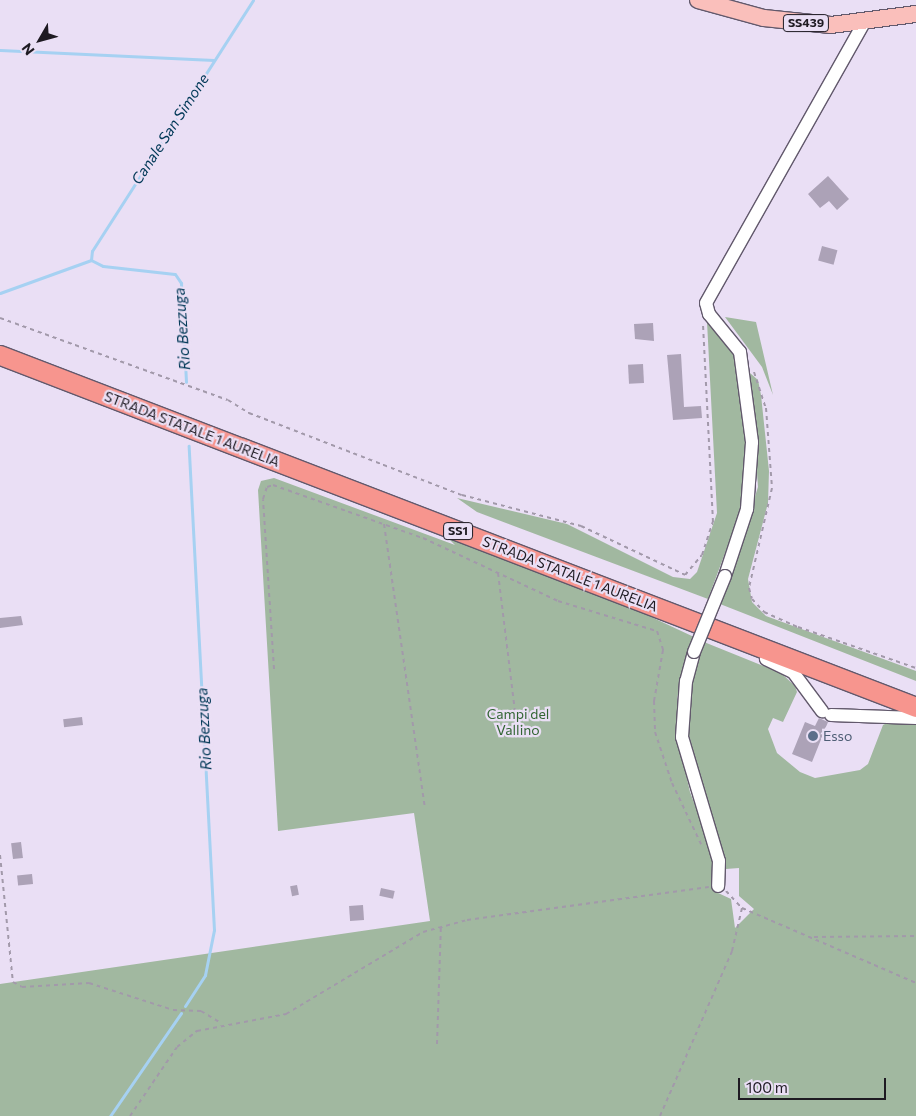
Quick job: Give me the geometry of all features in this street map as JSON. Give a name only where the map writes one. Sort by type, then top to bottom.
[{"type":"highway","name":"STRADA STATALE 1 AURELIA","points":[[0,342],[916,693]]},
{"type":"highway","name":"STRADA STATALE 1 AURELIA","points":[[0,355],[916,707]]},
{"type":"main road","name":"SS439","points":[[698,0],[779,20],[864,23],[916,14]]},
{"type":"street","points":[[718,886],[719,861],[682,737],[686,680],[694,652],[725,576],[748,508],[753,474],[744,366],[736,343],[707,311],[709,296],[864,23]]},
{"type":"street","points":[[714,630],[741,649],[793,672],[827,713],[916,718]]},
{"type":"path","points":[[0,318],[228,400],[249,413],[462,495],[581,526],[685,575],[702,555],[713,522],[703,328],[707,311]]},
{"type":"path","points":[[744,366],[754,372],[762,389],[772,488],[749,588],[752,599],[764,612],[784,621],[916,668]]},
{"type":"path","points":[[274,669],[264,520],[267,487],[289,488],[384,524],[558,601],[657,631],[663,650],[654,701],[656,732],[672,783],[704,849]]},
{"type":"path","points":[[384,524],[425,808]]},
{"type":"path","points":[[498,573],[518,736]]},
{"type":"path","points":[[0,855],[13,979],[22,987],[89,983],[173,1010],[201,1011],[220,1023]]},
{"type":"path","points":[[130,1116],[177,1047],[197,1031],[220,1023],[286,1014],[441,926],[718,886],[742,908],[916,982]]},
{"type":"path","points":[[660,1116],[732,951],[742,908]]},
{"type":"path","points":[[437,1044],[441,926]]},
{"type":"path","points":[[812,937],[916,936]]},
{"type":"green space","points":[[725,317],[756,322],[773,395],[762,367]]},
{"type":"green space","points":[[707,322],[724,333],[738,362],[747,446],[744,502],[708,599],[477,512],[457,498],[567,524],[673,577],[690,579],[697,572],[717,513]]},
{"type":"green space","points":[[750,373],[758,380],[761,395],[769,471],[768,503],[748,579],[752,602],[766,616],[916,671],[916,681],[720,604],[758,487]]},
{"type":"green space","name":"Campi del Vallino","points":[[274,478],[455,545],[445,535],[630,607],[694,637],[677,698],[680,747],[690,792],[713,852],[716,892],[731,899],[735,928],[754,909],[739,896],[739,868],[726,869],[688,732],[693,675],[704,642],[781,673],[795,686],[797,692],[783,722],[773,718],[768,729],[777,753],[800,772],[815,778],[860,770],[868,764],[883,725],[891,721],[916,725],[916,1116],[0,1116],[0,984],[430,921],[414,813],[278,831],[258,490],[261,481]]},
{"type":"building","points":[[828,176],[849,199],[837,210],[829,201],[820,208],[808,194]]},
{"type":"building","points":[[822,246],[837,250],[834,265],[818,260]]},
{"type":"building","points":[[653,323],[654,341],[635,339],[634,324]]},
{"type":"building","points":[[681,354],[684,407],[701,406],[702,418],[673,420],[667,355]]},
{"type":"building","points":[[643,364],[644,383],[629,384],[628,365]]},
{"type":"building","points":[[21,616],[23,625],[0,628],[0,618]]},
{"type":"building","points":[[82,717],[83,725],[64,727],[63,719]]},
{"type":"building","points":[[819,718],[828,722],[812,762],[792,754],[805,722],[815,726]]},
{"type":"building","points":[[21,842],[23,858],[13,859],[11,843]]},
{"type":"building","points":[[32,874],[33,884],[18,886],[17,876]]},
{"type":"building","points":[[297,885],[299,895],[292,896],[290,886]]},
{"type":"building","points":[[381,888],[395,891],[393,899],[379,896]]},
{"type":"building","points":[[363,905],[364,920],[350,921],[349,906]]},
{"type":"waterway","name":"Canale San Simone","points":[[91,260],[92,251],[253,0]]},
{"type":"waterway","points":[[0,50],[214,60]]},
{"type":"waterway","name":"Rio Bezzuga","points":[[91,260],[103,266],[175,274],[181,283],[186,382]]},
{"type":"waterway","points":[[0,293],[91,260]]},
{"type":"waterway","name":"Rio Bezzuga","points":[[185,1006],[205,975],[214,930],[189,446]]},
{"type":"waterway","name":"Rio Bezzuga","points":[[110,1116],[181,1013]]},
{"type":"place","name":"Esso","points":[[813,736]]}]
